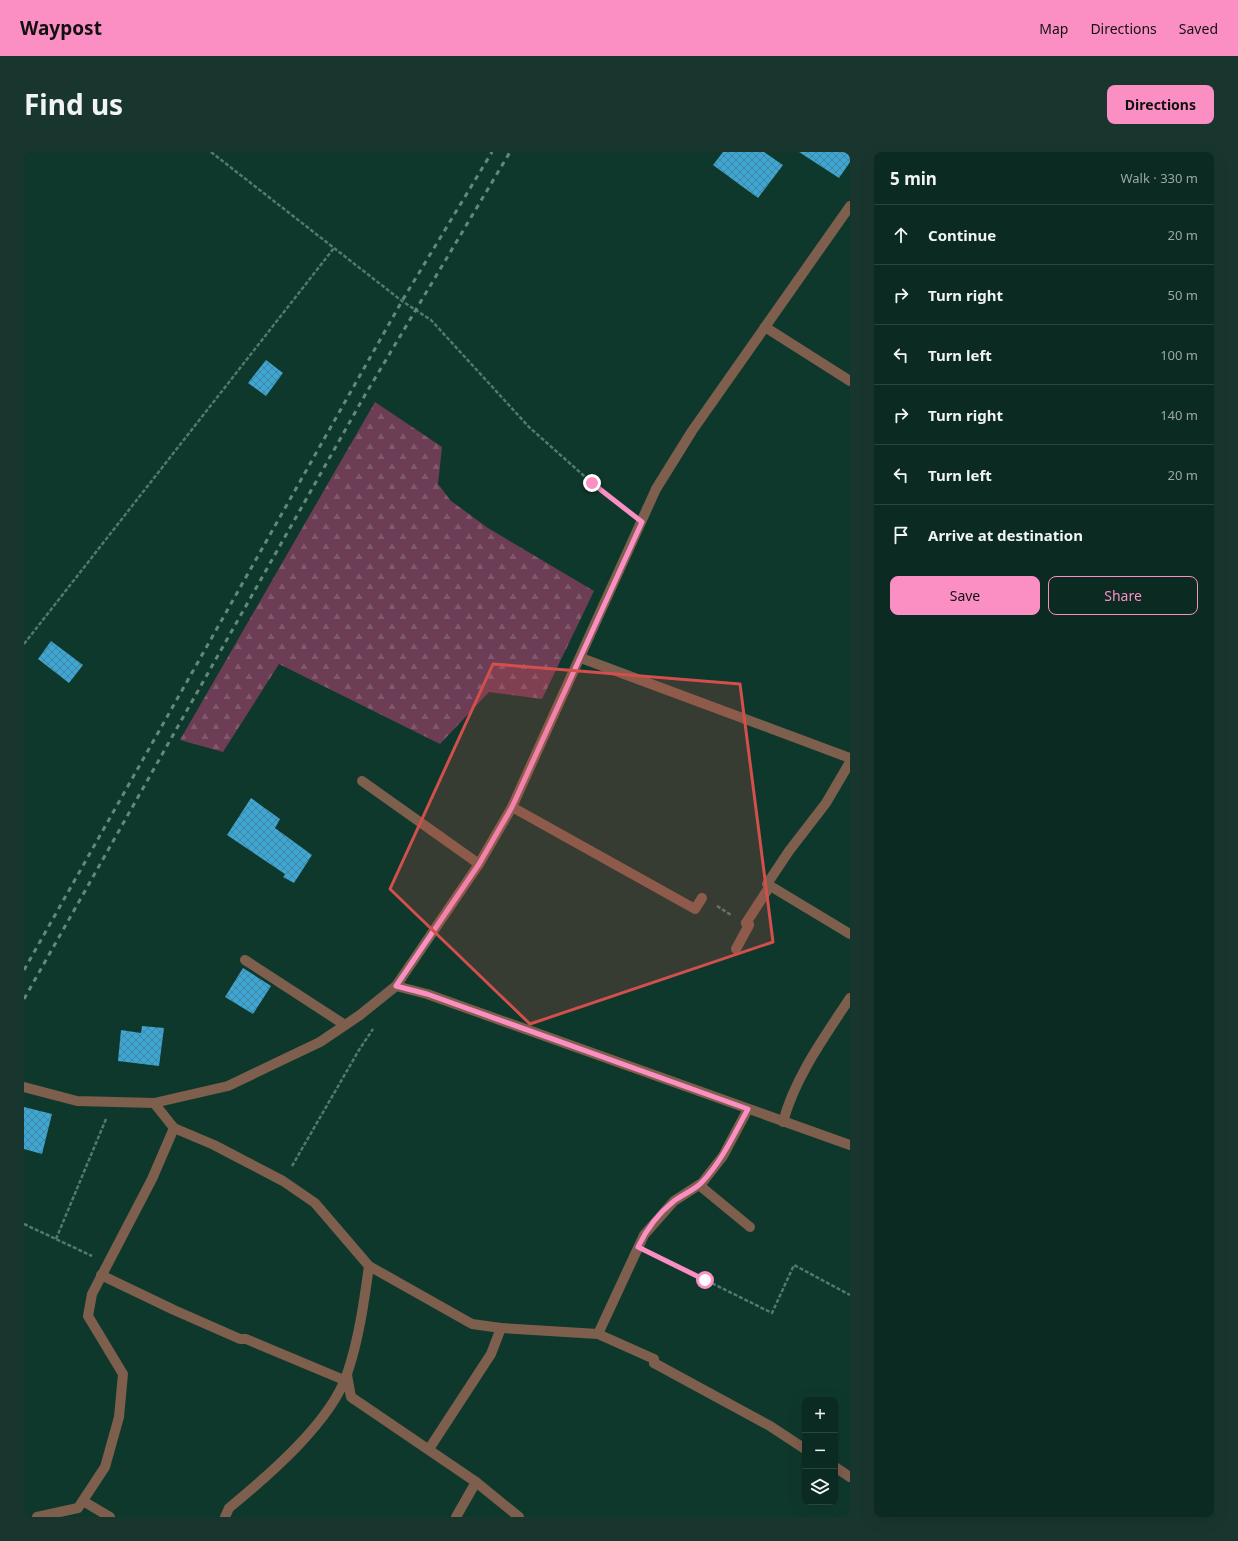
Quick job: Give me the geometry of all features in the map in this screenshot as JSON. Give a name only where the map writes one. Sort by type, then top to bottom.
[{"type":"street","points":[[24,1087],[77,1101],[154,1103],[228,1086],[320,1042],[396,986],[479,864],[512,807],[656,490],[688,438],[850,206]]},
{"type":"street","points":[[765,327],[850,381]]},
{"type":"street","points":[[581,658],[850,758]]},
{"type":"street","points":[[850,762],[826,803],[789,851],[767,884],[850,934]]},
{"type":"street","points":[[362,781],[479,864]]},
{"type":"street","points":[[512,807],[695,909],[702,898]]},
{"type":"street","points":[[736,948],[749,925],[746,923],[770,886]]},
{"type":"street","points":[[245,960],[345,1025]]},
{"type":"street","points":[[396,986],[427,994],[850,1146]]},
{"type":"street","points":[[783,1122],[787,1108],[802,1077],[850,998]]},
{"type":"street","points":[[154,1103],[174,1128],[214,1145],[283,1181],[315,1203],[369,1266],[472,1324],[501,1328],[598,1334],[654,1359],[654,1363],[770,1426],[802,1446]]},
{"type":"street","points":[[598,1334],[644,1235],[674,1201],[699,1185],[723,1156],[748,1109]]},
{"type":"street","points":[[37,1517],[78,1508],[104,1467],[119,1417],[123,1374],[88,1316],[92,1294],[152,1179],[174,1128]]},
{"type":"street","points":[[699,1185],[750,1227]]},
{"type":"street","points":[[225,1517],[229,1508],[304,1440],[332,1403],[345,1378],[362,1315],[369,1266]]},
{"type":"street","points":[[101,1275],[174,1310],[240,1339],[246,1339],[345,1378]]},
{"type":"street","points":[[430,1449],[490,1354],[501,1328]]},
{"type":"street","points":[[345,1378],[351,1397],[430,1449],[476,1482],[520,1517]]},
{"type":"street","points":[[838,1469],[850,1477]]},
{"type":"street","points":[[456,1517],[476,1482]]},
{"type":"street","points":[[83,1501],[110,1517]]},
{"type":"path","points":[[211,152],[402,301],[431,320],[529,427],[592,483],[642,522]]},
{"type":"path","points":[[24,644],[334,248]]},
{"type":"path","points":[[702,898],[746,923]]},
{"type":"path","points":[[283,1181],[359,1050],[377,1024]]},
{"type":"path","points":[[56,1239],[112,1102]]},
{"type":"path","points":[[24,1224],[107,1263]]},
{"type":"path","points":[[638,1247],[772,1313],[794,1265],[850,1296]]},
{"type":"highlighted area","points":[[493,664],[740,684],[773,942],[530,1024],[390,889]]},
{"type":"green space","points":[[375,402],[442,447],[438,484],[451,501],[488,528],[594,591],[542,699],[489,692],[440,744],[279,664],[223,752],[180,740]]},
{"type":"building","points":[[723,152],[764,152],[783,165],[758,198],[713,165]]},
{"type":"building","points":[[799,152],[850,152],[850,162],[839,178]]},
{"type":"building","points":[[266,360],[283,373],[266,396],[248,383]]},
{"type":"building","points":[[51,641],[83,665],[69,683],[38,659]]},
{"type":"building","points":[[251,798],[280,819],[275,828],[312,855],[294,883],[283,877],[285,874],[227,835]]},
{"type":"building","points":[[243,968],[271,986],[253,1014],[225,997]]},
{"type":"building","points":[[142,1026],[164,1028],[159,1066],[118,1061],[121,1030],[141,1033]]},
{"type":"building","points":[[24,1107],[52,1114],[42,1154],[24,1149]]},
{"type":"railway","points":[[24,970],[402,301],[492,152]]},
{"type":"railway","points":[[24,999],[365,395],[510,152]]},
{"type":"route","points":[[592,483],[642,522],[512,807],[479,864],[442,921],[396,986],[427,994],[748,1109],[723,1156],[702,1183],[674,1201],[644,1235],[638,1247],[705,1280]]}]
